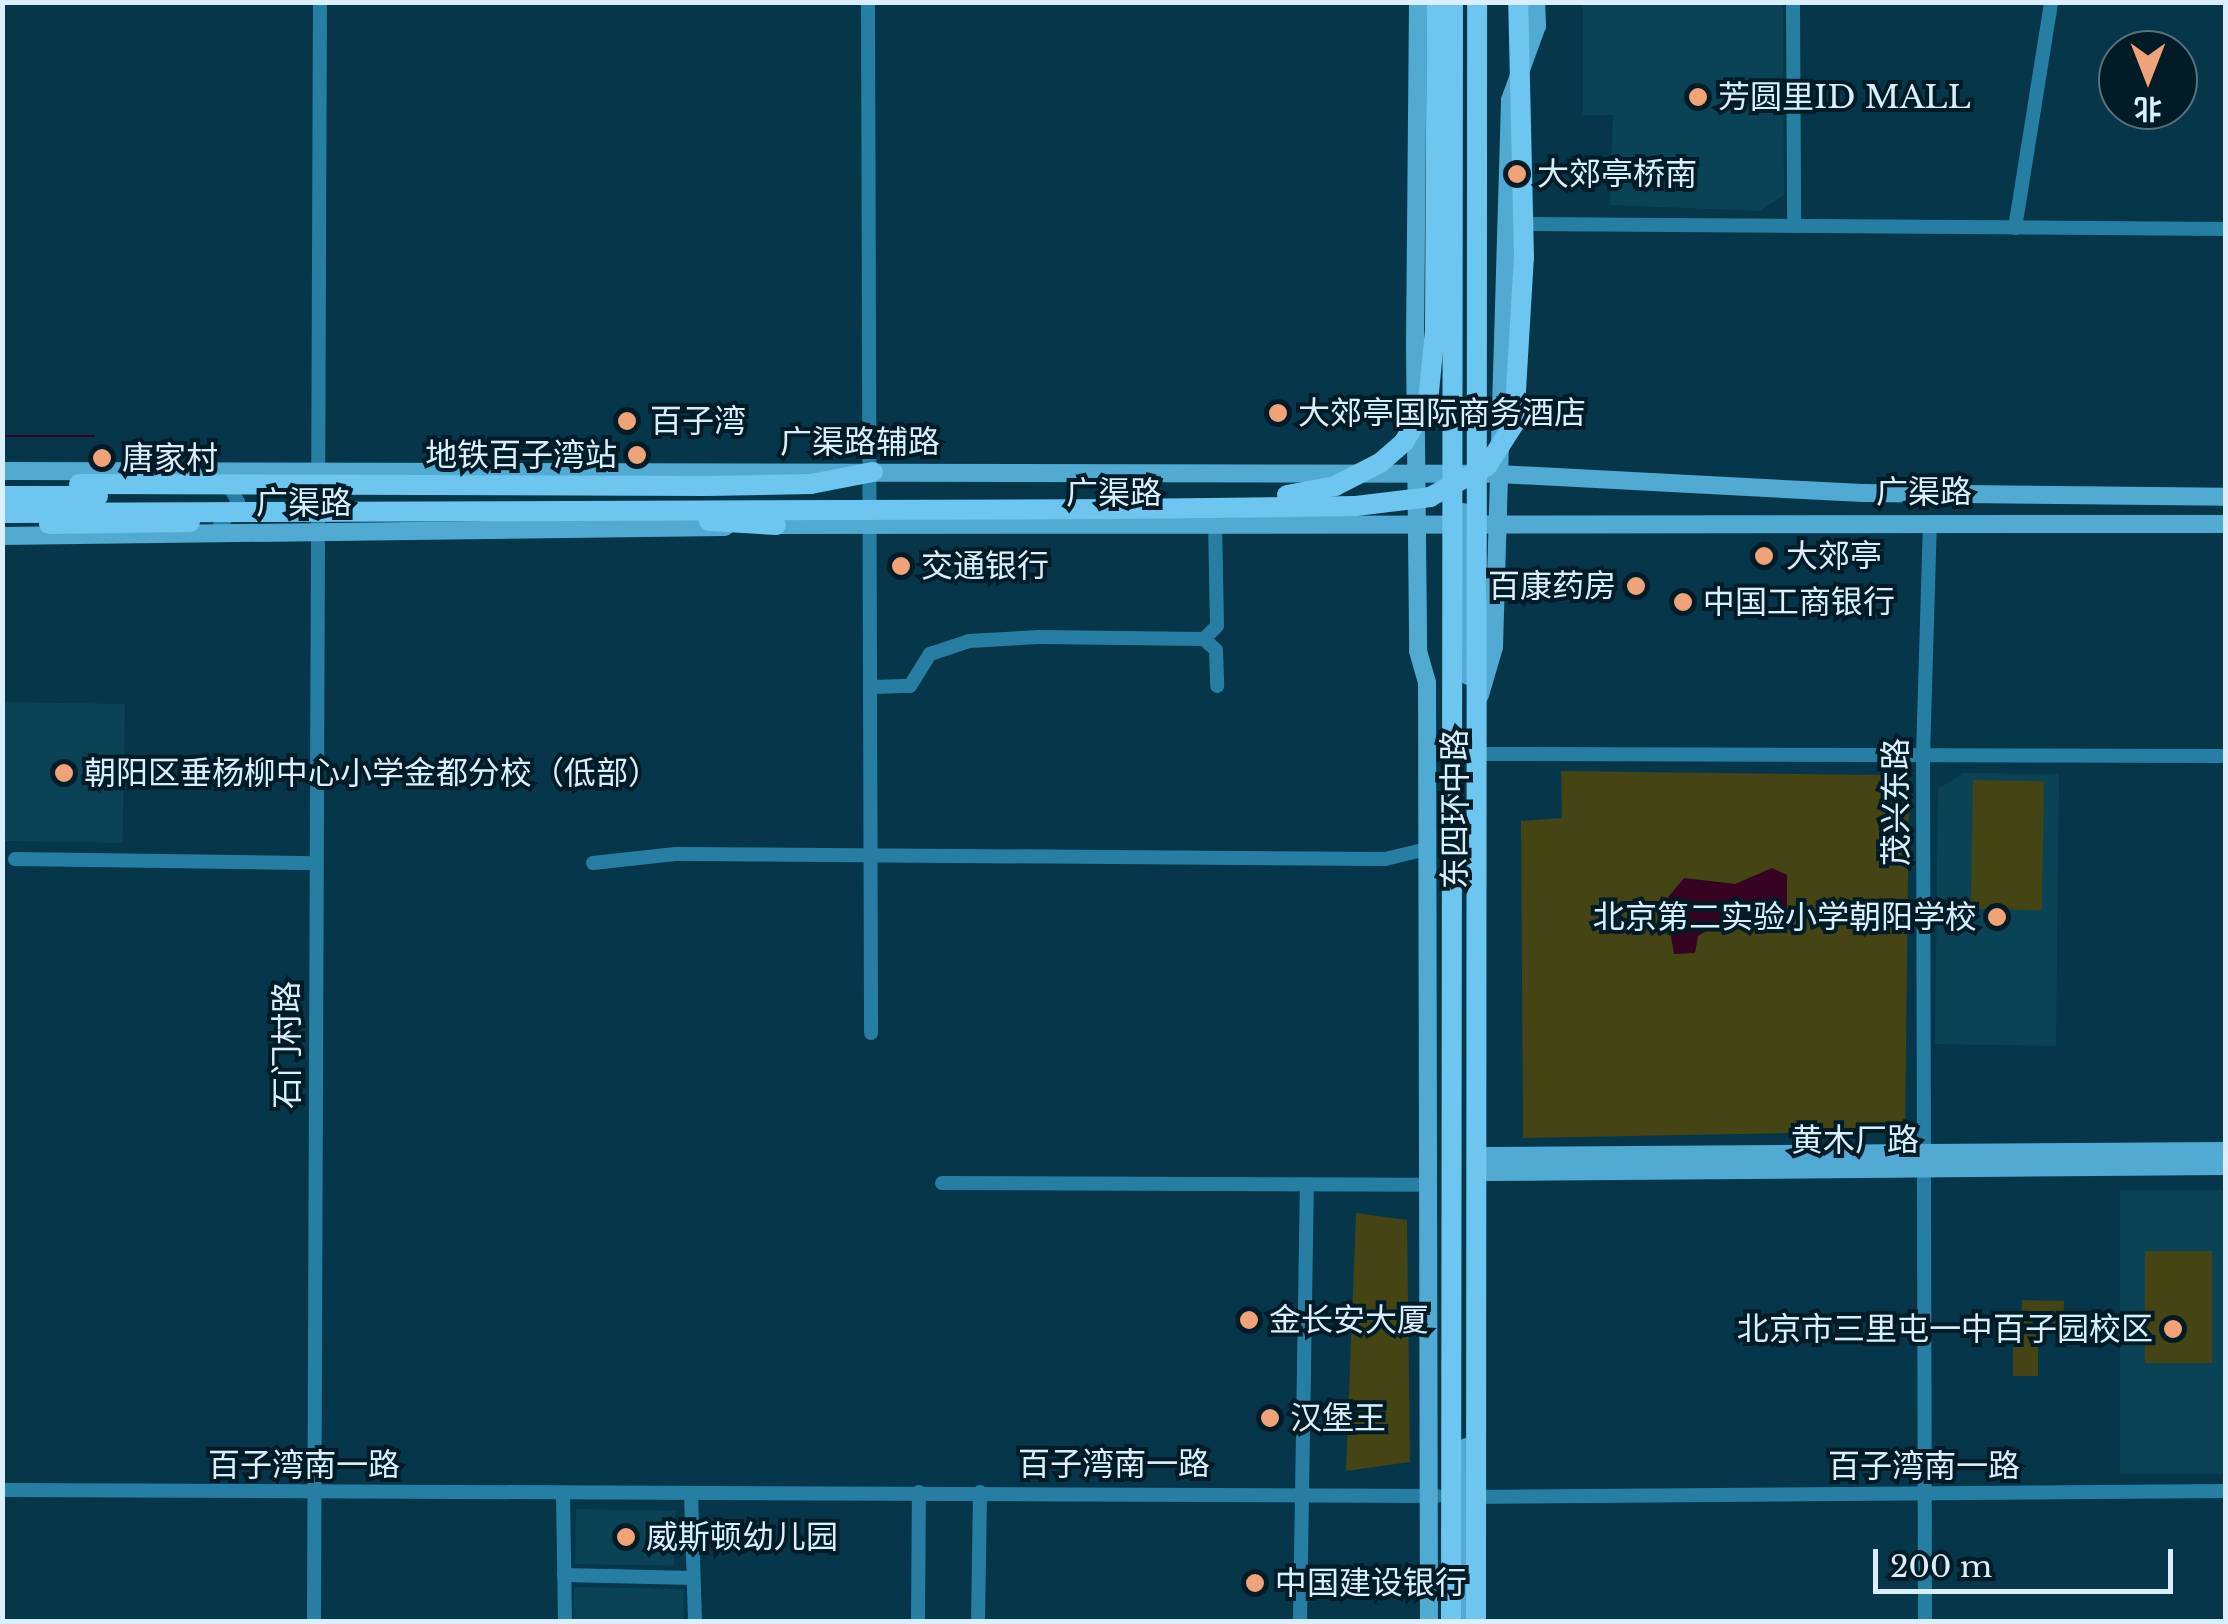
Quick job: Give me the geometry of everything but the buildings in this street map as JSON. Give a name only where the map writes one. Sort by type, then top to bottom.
[{"type":"highway","name":"广渠路","points":[[2,492],[1211,498],[1306,494],[1335,486],[1404,442],[1428,402],[1435,330],[1437,2]]},
{"type":"highway","name":"东四环中路","points":[[1448,1622],[1453,2]]},
{"type":"highway","name":"东四环中路","points":[[1477,2],[1480,1622]]},
{"type":"highway","name":"广渠路","points":[[2,516],[1277,508],[1430,498],[1488,466],[1514,424],[1524,258],[1518,2]]},
{"type":"highway","points":[[2,492],[42,484],[811,484],[873,472]]},
{"type":"highway","points":[[2,516],[41,524],[681,519],[776,525]]},
{"type":"main road","name":"东四环中路","points":[[1418,2],[1417,523],[1418,652],[1426,682],[1427,1185],[1436,1496],[1448,1622]]},
{"type":"main road","name":"东四环中路","points":[[1485,681],[1494,647],[1510,100],[1538,26],[1536,2]]},
{"type":"main road","name":"广渠路辅路","points":[[2,471],[1417,475]]},
{"type":"main road","name":"东四环中路","points":[[1429,1622],[1436,1496],[1446,720],[1455,622],[1456,474]]},
{"type":"main road","name":"广渠路","points":[[1417,475],[1498,474],[1863,493],[2226,496]]},
{"type":"main road","points":[[1214,523],[1224,510],[1243,505],[1456,502],[1498,474]]},
{"type":"main road","points":[[1292,523],[1344,504]]},
{"type":"main road","name":"广渠路","points":[[2,536],[872,523],[2226,524]]},
{"type":"main road","name":"东四环中路","points":[[1455,622],[1472,719],[1475,1497],[1463,1622]]},
{"type":"main road","points":[[1472,719],[1485,681]]},
{"type":"main road","points":[[1426,682],[1446,720]]},
{"type":"main road","points":[[1485,1164],[1926,1163],[2226,1151]]},
{"type":"main road","name":"黄木厂路","points":[[1926,1163],[2226,1166]]},
{"type":"street","name":"石门村路","points":[[314,1622],[315,470],[320,2]]},
{"type":"street","points":[[868,2],[873,472],[871,1033]]},
{"type":"street","points":[[1793,2],[1794,226]]},
{"type":"street","points":[[2015,228],[2051,2]]},
{"type":"street","points":[[1506,224],[2226,229]]},
{"type":"street","points":[[214,470],[238,502],[214,534]]},
{"type":"street","points":[[418,532],[405,514],[404,490],[422,470]]},
{"type":"street","name":"茂兴东路","points":[[1925,1622],[1923,756],[1930,522]]},
{"type":"street","points":[[1204,639],[1217,626],[1214,523]]},
{"type":"street","points":[[872,687],[910,686],[930,654],[969,641],[1204,639],[1216,650],[1217,686]]},
{"type":"street","name":"东四环中路","points":[[1480,1622],[1475,1497],[1485,1164],[1485,681]]},
{"type":"street","points":[[1485,754],[2226,756]]},
{"type":"street","points":[[593,863],[676,854],[872,860],[1386,859],[1427,849]]},
{"type":"street","points":[[15,859],[315,863]]},
{"type":"street","points":[[942,1183],[1427,1185]]},
{"type":"street","points":[[1300,1622],[1306,1185]]},
{"type":"street","name":"百子湾南一路","points":[[2,1490],[563,1494],[1300,1491],[1475,1497],[2226,1491]]},
{"type":"street","points":[[918,1622],[919,1492]]},
{"type":"street","points":[[978,1622],[980,1492]]},
{"type":"street","points":[[692,1493],[696,1622]]},
{"type":"street","points":[[563,1494],[565,1622]]},
{"type":"street","points":[[564,1575],[693,1578]]},
{"type":"shaded area","name":"芳圆里ID MALL","points":[[1583,3],[1783,3],[1784,195],[1760,211],[1610,205],[1613,115],[1583,115]]},
{"type":"shaded area","name":"朝阳区垂杨柳中心小学金都分校（低部）","points":[[5,702],[125,704],[123,843],[3,841]]},
{"type":"shaded area","points":[[1561,771],[1885,775],[1909,792],[1905,1131],[1523,1138],[1521,821],[1562,818]]},
{"type":"shaded area","name":"北京第二实验小学朝阳学校","points":[[1963,773],[2059,774],[2056,1046],[1935,1044],[1938,789]]},
{"type":"shaded area","points":[[1973,780],[2044,781],[2042,910],[1971,909]]},
{"type":"shaded area","points":[[1772,868],[1787,875],[1787,920],[1780,927],[1711,928],[1698,936],[1695,953],[1674,954],[1665,901],[1684,878],[1735,884]]},
{"type":"shaded area","name":"北京市三里屯一中百子园校区","points":[[2120,1190],[2225,1190],[2225,1474],[2120,1474]]},
{"type":"shaded area","points":[[1356,1213],[1407,1220],[1410,1462],[1346,1471]]},
{"type":"shaded area","points":[[2145,1251],[2212,1251],[2212,1363],[2145,1363]]},
{"type":"shaded area","points":[[2022,1300],[2064,1301],[2064,1325],[2022,1324]]},
{"type":"shaded area","points":[[2013,1331],[2038,1331],[2038,1376],[2013,1376]]},
{"type":"shaded area","name":"威斯顿幼儿园","points":[[576,1509],[675,1511],[674,1566],[575,1564]]},
{"type":"shaded area","points":[[574,1587],[684,1589],[683,1622],[573,1621]]},
{"type":"waterway","points":[[2,436],[94,436]]},
{"type":"place","name":"芳圆里ID MALL","points":[[1698,97]]},
{"type":"place","name":"大郊亭桥南","points":[[1517,174]]},
{"type":"place","name":"大郊亭国际商务酒店","points":[[1278,413]]},
{"type":"place","name":"百子湾","points":[[627,421]]},
{"type":"place","name":"地铁百子湾站","points":[[637,455]]},
{"type":"place","name":"唐家村","points":[[102,458]]},
{"type":"place","name":"大郊亭","points":[[1764,556]]},
{"type":"place","name":"交通银行","points":[[901,566]]},
{"type":"place","name":"百康药房","points":[[1636,586]]},
{"type":"place","name":"中国工商银行","points":[[1683,602]]},
{"type":"place","name":"朝阳区垂杨柳中心小学金都分校（低部）","points":[[64,773]]},
{"type":"place","name":"北京第二实验小学朝阳学校","points":[[1997,917]]},
{"type":"place","name":"金长安大厦","points":[[1249,1320]]},
{"type":"place","name":"北京市三里屯一中百子园校区","points":[[2173,1329]]},
{"type":"place","name":"汉堡王","points":[[1270,1418]]},
{"type":"place","name":"威斯顿幼儿园","points":[[626,1537]]},
{"type":"place","name":"中国建设银行","points":[[1255,1583]]}]
